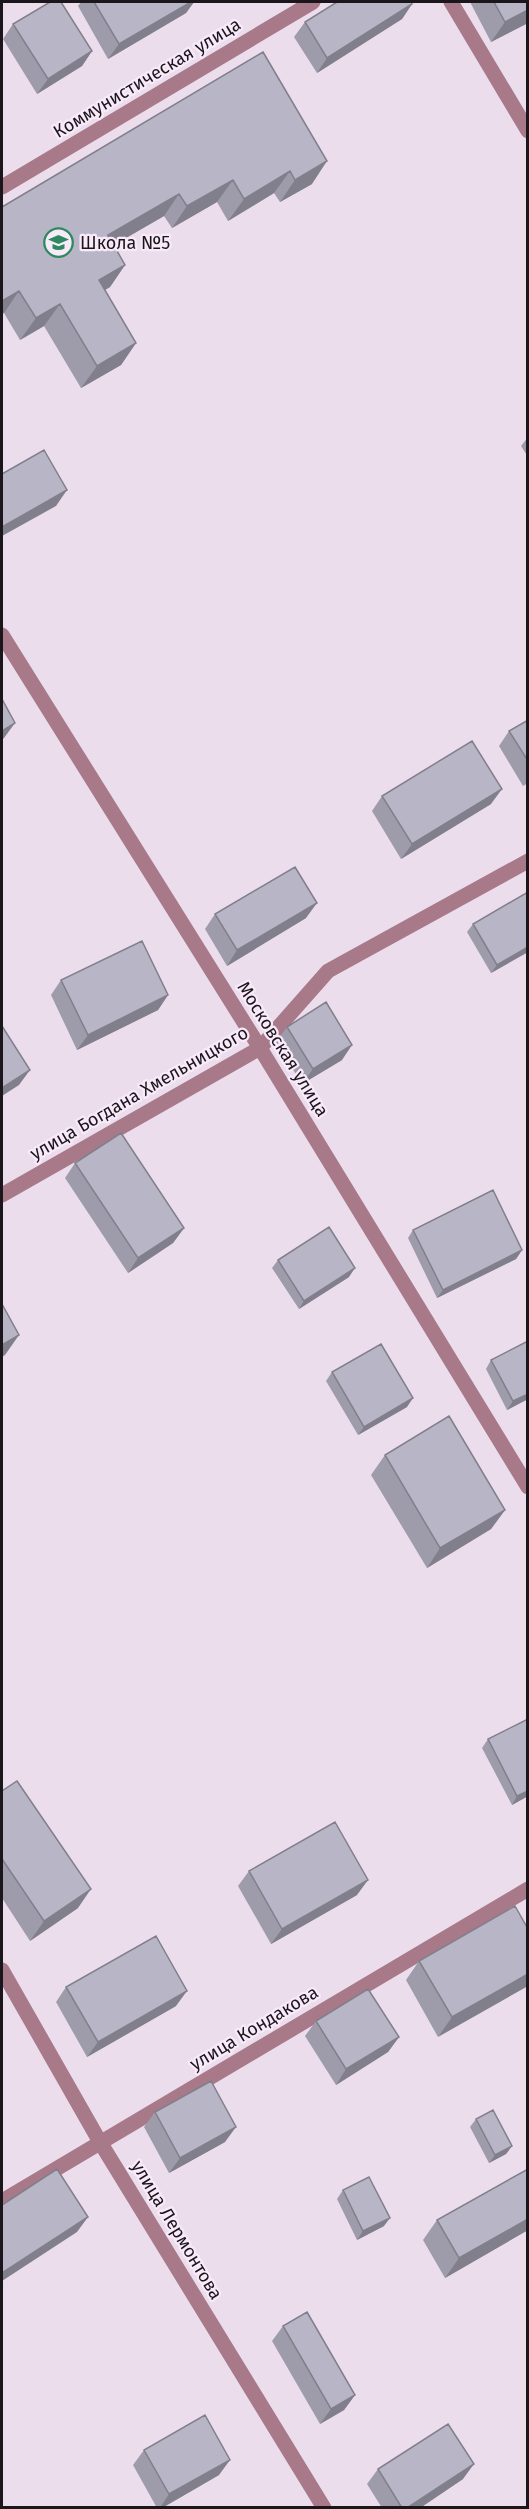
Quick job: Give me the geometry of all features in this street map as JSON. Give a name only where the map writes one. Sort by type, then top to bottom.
[{"type":"street","name":"Коммунистическая улица","points":[[2,187],[313,2]]},
{"type":"street","points":[[451,2],[528,131]]},
{"type":"street","name":"Московская улица","points":[[2,635],[260,1048],[528,1487]]},
{"type":"street","name":"улица Богдана Хмельницкого","points":[[2,1195],[260,1048],[328,970],[528,861]]},
{"type":"street","name":"улица Кондакова","points":[[2,2201],[528,1888]]},
{"type":"street","name":"улица Лермонтова","points":[[2,1970],[100,2142],[324,2508]]},
{"type":"building","points":[[50,2],[61,2],[92,51],[48,79],[13,24]]},
{"type":"building","points":[[94,2],[191,2],[119,44]]},
{"type":"building","points":[[337,2],[411,2],[412,4],[327,58],[305,22]]},
{"type":"building","points":[[494,2],[528,2],[528,10],[505,22]]},
{"type":"building","name":"Школа №5","points":[[263,52],[327,161],[295,180],[290,171],[244,199],[233,180],[187,206],[179,194],[108,235],[125,265],[99,280],[136,343],[97,366],[60,304],[36,318],[19,291],[2,301],[2,207]]},
{"type":"building","points":[[44,450],[67,490],[2,527],[2,474]]},
{"type":"building","points":[[2,699],[15,723],[2,731]]},
{"type":"building","points":[[528,720],[528,761],[509,731]]},
{"type":"building","points":[[472,741],[502,789],[412,844],[382,796]]},
{"type":"building","points":[[295,867],[317,903],[237,950],[215,914]]},
{"type":"building","points":[[528,892],[528,947],[497,965],[473,924]]},
{"type":"building","points":[[142,941],[168,995],[88,1035],[61,980]]},
{"type":"building","points":[[326,1002],[352,1045],[313,1069],[287,1027]]},
{"type":"building","points":[[2,1026],[30,1070],[2,1088]]},
{"type":"building","points":[[121,1133],[184,1228],[138,1258],[75,1163]]},
{"type":"building","points":[[493,1190],[522,1250],[443,1290],[413,1230]]},
{"type":"building","points":[[329,1227],[355,1268],[304,1301],[278,1260]]},
{"type":"building","points":[[2,1304],[19,1335],[2,1345]]},
{"type":"building","points":[[528,1341],[528,1394],[513,1401],[491,1360]]},
{"type":"building","points":[[381,1344],[413,1398],[364,1427],[332,1372]]},
{"type":"building","points":[[449,1416],[505,1510],[440,1548],[385,1455]]},
{"type":"building","points":[[528,1719],[528,1791],[517,1796],[488,1739]]},
{"type":"building","points":[[17,1781],[91,1889],[44,1921],[2,1859],[2,1791]]},
{"type":"building","points":[[335,1822],[368,1880],[282,1929],[249,1871]]},
{"type":"building","points":[[515,1906],[528,1929],[528,1974],[452,2017],[419,1961]]},
{"type":"building","points":[[156,1936],[187,1991],[98,2042],[66,1987]]},
{"type":"building","points":[[368,1989],[399,2037],[346,2069],[316,2021]]},
{"type":"building","points":[[211,2081],[236,2127],[180,2158],[155,2112]]},
{"type":"building","points":[[493,2110],[512,2146],[495,2155],[476,2119]]},
{"type":"building","points":[[57,2169],[88,2217],[2,2273],[2,2205]]},
{"type":"building","points":[[528,2169],[528,2219],[459,2258],[437,2220]]},
{"type":"building","points":[[369,2177],[390,2218],[363,2231],[343,2190]]},
{"type":"building","points":[[307,2312],[355,2395],[331,2409],[283,2326]]},
{"type":"building","points":[[205,2415],[230,2460],[169,2494],[144,2450]]},
{"type":"building","points":[[448,2424],[474,2464],[407,2508],[402,2508],[378,2469]]},
{"type":"place","name":"Школа №5","points":[[59,243]]}]
